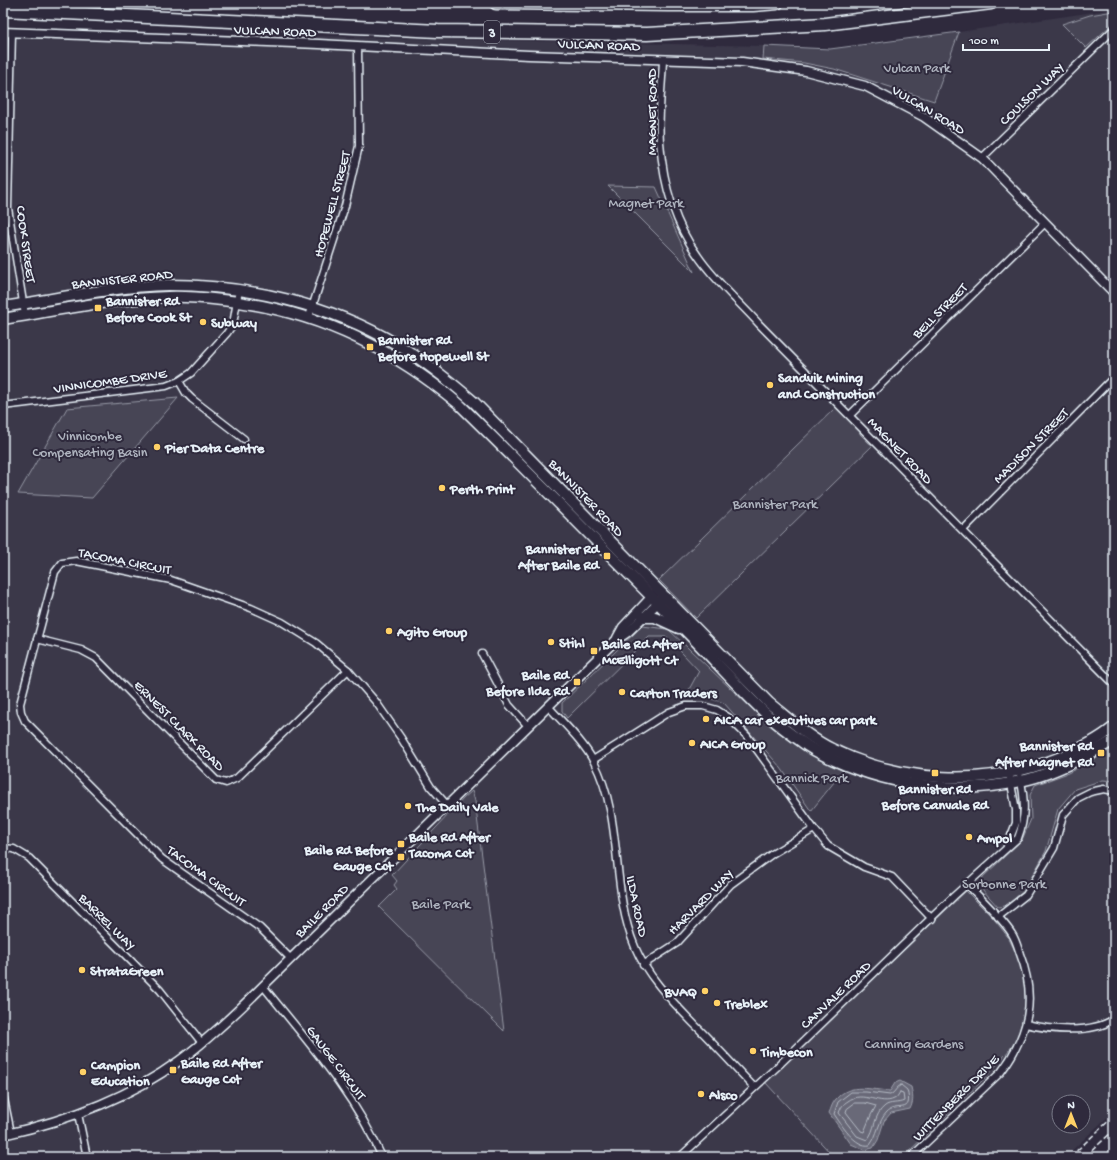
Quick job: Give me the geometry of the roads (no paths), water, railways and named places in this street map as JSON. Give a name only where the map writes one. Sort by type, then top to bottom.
[{"type":"highway","name":"3","points":[[496,3],[668,5],[753,5],[777,3]]},
{"type":"highway","name":"3","points":[[3,10],[438,31],[646,34],[825,24],[892,17],[990,3]]},
{"type":"main road","name":"BANNISTER ROAD","points":[[3,307],[116,289],[189,286],[238,290],[285,299],[313,307],[380,335],[416,357],[475,403],[502,430],[657,597],[685,630],[762,710],[804,744],[827,757],[848,766],[879,777],[922,785],[956,788],[1015,777],[1080,748],[1114,727]]},
{"type":"main road","name":"BANNISTER ROAD","points":[[3,319],[137,298],[188,297],[237,301],[284,310],[350,333],[373,344],[413,368],[441,388],[769,703],[809,736],[832,749],[881,767],[924,776],[1034,778],[1070,764],[1114,740]]},
{"type":"main road","points":[[643,617],[655,618],[685,630]]},
{"type":"street","name":"COULSON WAY","points":[[982,158],[1114,29]]},
{"type":"street","name":"VULCAN ROAD","points":[[3,32],[663,60],[742,62],[806,72],[865,86],[924,117],[982,158],[1114,293]]},
{"type":"street","name":"COOK STREET","points":[[12,32],[8,208],[25,315]]},
{"type":"street","name":"HOPEWELL STREET","points":[[309,318],[345,206],[359,146],[358,47]]},
{"type":"street","name":"MAGNET ROAD","points":[[663,60],[660,141],[665,180],[671,203],[688,241],[698,257],[714,276],[1114,684]]},
{"type":"street","name":"BELL STREET","points":[[850,415],[1045,223]]},
{"type":"street","name":"VINNICOMBE DRIVE","points":[[3,406],[166,386],[179,381],[192,373],[233,324],[238,290]]},
{"type":"street","name":"MADISON STREET","points":[[963,530],[1114,377]]},
{"type":"street","points":[[179,381],[186,394],[244,439]]},
{"type":"street","name":"TACOMA CIRCUIT","points":[[290,958],[260,928],[162,859],[25,721],[21,712],[20,704],[55,572],[62,563],[76,561],[171,580],[251,608],[282,622],[310,639],[348,670],[376,702],[431,787],[446,805]]},
{"type":"street","name":"BAILE ROAD","points":[[7,1134],[38,1127],[104,1104],[154,1078],[178,1062],[219,1029],[615,640],[628,632],[643,617],[657,597]]},
{"type":"street","name":"BAILE ROAD","points":[[615,640],[623,627],[657,597]]},
{"type":"street","name":"ERNEST CLARK ROAD","points":[[37,639],[81,650],[96,658],[216,780],[226,783],[237,778],[348,670]]},
{"type":"street","points":[[482,654],[509,705],[528,726]]},
{"type":"street","name":"ILDA ROAD","points":[[548,706],[574,734],[593,760],[604,786],[612,815],[622,900],[629,931],[643,965],[666,994],[754,1087]]},
{"type":"street","points":[[593,760],[669,712],[686,706],[704,706],[717,710],[728,717],[747,736],[828,846],[864,867],[892,877],[932,918]]},
{"type":"street","name":"CANVALE ROAD","points":[[680,1157],[967,884],[1018,838],[1023,825],[1024,810],[1015,777]]},
{"type":"street","name":"CANVALE ROAD","points":[[1007,848],[1016,823],[1015,777]]},
{"type":"street","points":[[998,917],[1026,895],[1054,848],[1063,815],[1078,798],[1090,792],[1104,789],[1114,791]]},
{"type":"street","name":"HARVARD WAY","points":[[643,965],[677,943],[731,884],[772,854],[814,829]]},
{"type":"street","name":"BARREL WAY","points":[[3,848],[14,849],[29,858],[160,990],[202,1043]]},
{"type":"street","name":"WITTENBERG DRIVE","points":[[912,1157],[1001,1072],[1012,1058],[1019,1045],[1026,1024],[1029,1006],[1029,988],[1026,970],[1012,934],[967,884]]},
{"type":"street","name":"GAUGE CIRCUIT","points":[[263,986],[338,1079],[357,1108],[382,1157]]},
{"type":"street","points":[[1026,1024],[1055,1029],[1085,1028],[1110,1022],[1114,1019]]},
{"type":"street","points":[[3,1094],[7,1134]]},
{"type":"street","points":[[78,1114],[88,1157]]},
{"type":"water","points":[[900,1081],[911,1087],[913,1098],[910,1109],[891,1113],[884,1121],[878,1140],[873,1148],[865,1150],[851,1144],[829,1113],[835,1101],[848,1090],[861,1088],[890,1091],[895,1083]]},
{"type":"railway","points":[[1070,1157],[1114,1116]]},
{"type":"railway","points":[[1085,1157],[1114,1130]]},
{"type":"place","name":"Bannister Rd Before Cook St","points":[[98,308]]},
{"type":"place","name":"Subway","points":[[203,322]]},
{"type":"place","name":"Bannister Rd Before Hopewell St","points":[[370,347]]},
{"type":"place","name":"Sandvik Mining and Construction","points":[[770,385]]},
{"type":"place","name":"Pier Data Centre","points":[[157,447]]},
{"type":"place","name":"Perth Print","points":[[442,488]]},
{"type":"place","name":"Bannister Rd After Baile Rd","points":[[607,556]]},
{"type":"place","name":"Agito Group","points":[[389,631]]},
{"type":"place","name":"Stihl","points":[[551,642]]},
{"type":"place","name":"Baile Rd After McElligott Ct","points":[[594,651]]},
{"type":"place","name":"Baile Rd Before Ilda Rd","points":[[577,682]]},
{"type":"place","name":"Carton Traders","points":[[622,692]]},
{"type":"place","name":"AICA car executives car park","points":[[706,719]]},
{"type":"place","name":"AICA Group","points":[[692,743]]},
{"type":"place","name":"Bannister Rd After Magnet Rd","points":[[1101,753]]},
{"type":"place","name":"Bannister Rd Before Canvale Rd","points":[[935,773]]},
{"type":"place","name":"The Daily Vale","points":[[408,806]]},
{"type":"place","name":"Ampol","points":[[969,837]]},
{"type":"place","name":"Baile Rd After Tacoma Cct","points":[[401,844]]},
{"type":"place","name":"Baile Rd Before Gauge Cct","points":[[401,857]]},
{"type":"place","name":"StrataGreen","points":[[82,970]]},
{"type":"place","name":"BVAQ","points":[[705,991]]},
{"type":"place","name":"Treblex","points":[[717,1003]]},
{"type":"place","name":"Timbecon","points":[[753,1051]]},
{"type":"place","name":"Baile Rd After Gauge Cct","points":[[173,1070]]},
{"type":"place","name":"Campion Education","points":[[83,1072]]},
{"type":"place","name":"Alsco","points":[[701,1094]]},
{"type":"park label","name":"Vulcan Park","points":[[917,67]]},
{"type":"park label","name":"Magnet Park","points":[[646,202]]},
{"type":"park label","name":"Vinnicombe Compensating Basin","points":[[90,444]]},
{"type":"park label","name":"Bannister Park","points":[[775,503]]},
{"type":"park label","name":"Bannick Park","points":[[812,777]]},
{"type":"park label","name":"Sorbonne Park","points":[[1004,883]]},
{"type":"park label","name":"Baile Park","points":[[441,903]]},
{"type":"park label","name":"Canning Gardens","points":[[914,1043]]}]
